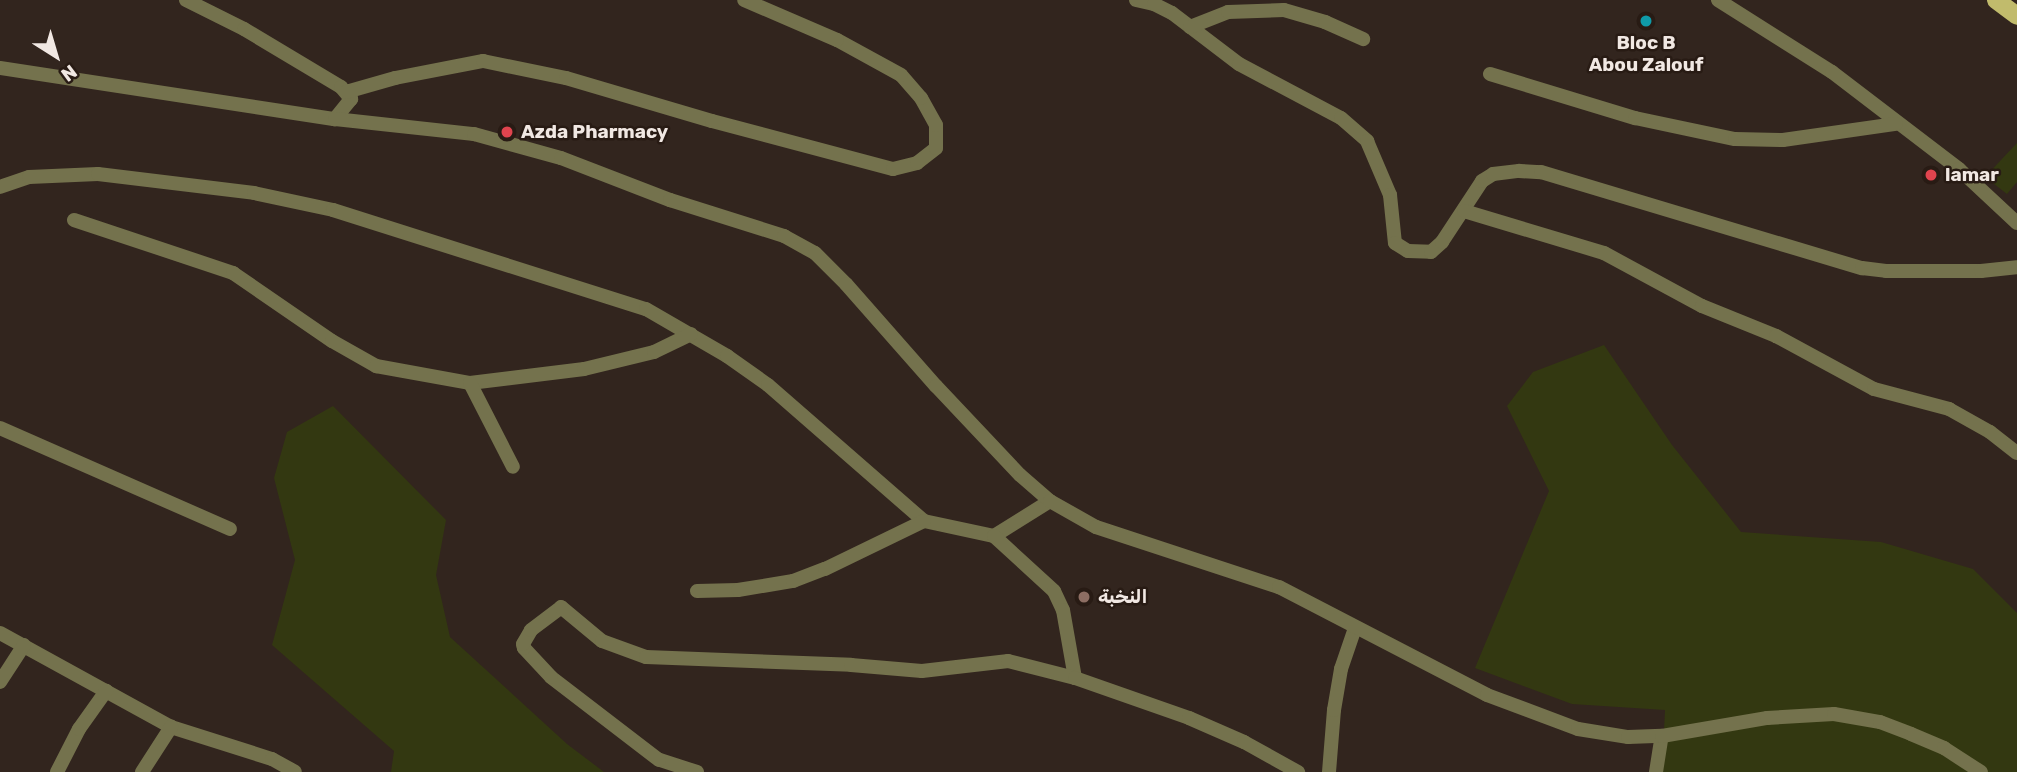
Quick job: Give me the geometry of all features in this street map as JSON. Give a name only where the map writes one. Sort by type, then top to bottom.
[{"type":"main road","points":[[1996,0],[2017,16]]},
{"type":"street","points":[[186,0],[299,60],[346,92],[351,99],[335,119]]},
{"type":"street","points":[[346,92],[395,78],[483,61],[566,78],[712,121],[893,169],[917,163],[936,148],[936,125],[921,99],[901,75],[836,40],[744,0]]},
{"type":"street","points":[[1136,0],[1154,4],[1239,64],[1341,118],[1367,141],[1390,195],[1394,237],[1399,248],[1426,254],[1431,252],[1464,211],[1482,181],[1493,174],[1541,172],[1863,268],[1921,272],[2017,267]]},
{"type":"street","points":[[1718,0],[1832,72],[1896,124],[1959,169],[2017,223]]},
{"type":"street","points":[[1190,27],[1228,12],[1284,10],[1325,22],[1363,39]]},
{"type":"street","points":[[0,68],[335,119],[419,127],[509,142],[670,200],[797,241],[815,254],[845,284],[936,386],[1049,501],[1096,527],[1279,587],[1487,695],[1541,716],[1606,734],[1662,736],[1767,718],[1834,714],[1880,722],[1911,734],[1944,748],[1981,772]]},
{"type":"street","points":[[1490,74],[1635,118],[1735,139],[1783,141],[1896,124]]},
{"type":"street","points":[[0,187],[29,177],[98,174],[254,193],[320,207],[646,309],[691,334],[768,385],[924,521],[995,536],[1054,591],[1063,610],[1075,677]]},
{"type":"street","points":[[1464,211],[1604,253],[1702,306],[1776,336],[1874,389],[1949,409],[1990,432],[2017,453]]},
{"type":"street","points":[[74,220],[233,273],[332,341],[376,366],[470,383],[584,369],[654,352],[691,334]]},
{"type":"street","points":[[470,383],[513,467]]},
{"type":"street","points":[[0,428],[230,529]]},
{"type":"street","points":[[995,536],[1049,501]]},
{"type":"street","points":[[697,591],[738,590],[793,581],[825,569],[924,521]]},
{"type":"street","points":[[697,772],[669,766],[659,760],[551,677],[524,648],[523,643],[531,631],[561,607],[603,641],[646,657],[850,665],[922,671],[1009,661],[1075,677],[1189,718],[1244,742],[1298,772]]},
{"type":"street","points":[[1329,772],[1334,710],[1341,669],[1355,628]]},
{"type":"street","points":[[0,633],[171,727],[272,759],[295,772]]},
{"type":"street","points":[[0,682],[24,645]]},
{"type":"street","points":[[57,772],[79,729],[106,691]]},
{"type":"street","points":[[142,772],[171,727]]},
{"type":"street","points":[[1656,772],[1662,736]]},
{"type":"green space","points":[[2017,143],[2017,182],[2007,194],[1985,177]]},
{"type":"green space","points":[[1604,345],[1672,445],[1741,532],[1881,542],[1973,569],[2017,613],[2017,772],[1662,772],[1665,710],[1572,704],[1475,668],[1549,491],[1507,406],[1533,372]]},
{"type":"green space","points":[[333,406],[446,520],[436,575],[450,637],[567,744],[604,772],[391,772],[394,751],[272,645],[295,560],[274,478],[287,432]]},
{"type":"place","name":"Bloc B Abou Zalouf","points":[[1646,21]]},
{"type":"place","name":"Azda Pharmacy","points":[[507,132]]},
{"type":"place","name":"lamar","points":[[1931,175]]},
{"type":"place","name":"النخبة","points":[[1084,597]]}]
